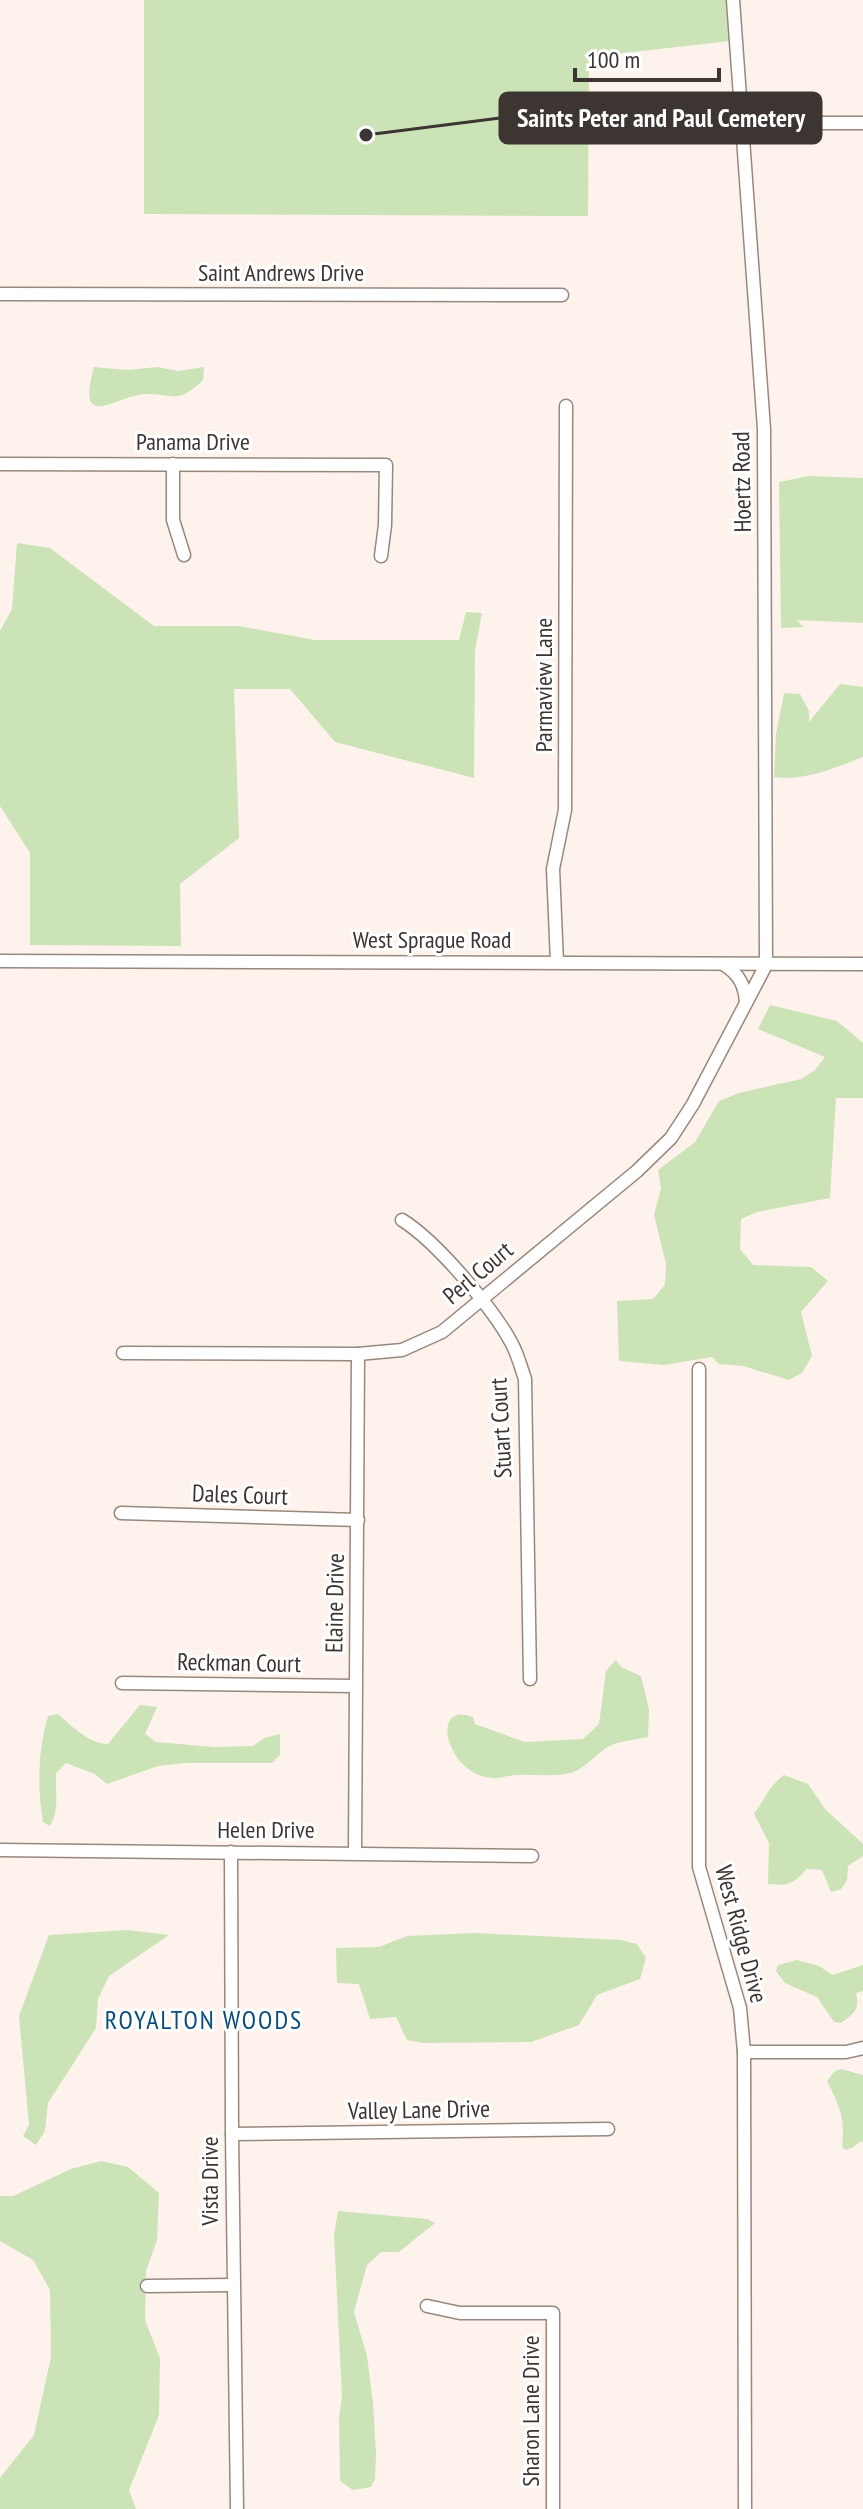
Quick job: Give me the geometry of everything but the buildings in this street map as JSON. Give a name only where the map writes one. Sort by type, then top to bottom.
[{"type":"street","name":"Hoertz Road","points":[[733,0],[764,429],[766,965]]},
{"type":"street","points":[[742,123],[863,123]]},
{"type":"street","name":"Saint Andrews Drive","points":[[0,294],[562,295]]},
{"type":"street","name":"Parmaview Lane","points":[[557,962],[553,869],[565,810],[566,406]]},
{"type":"street","name":"Panama Drive","points":[[0,464],[386,465],[381,556]]},
{"type":"street","points":[[173,464],[173,520],[184,555]]},
{"type":"street","name":"West Sprague Road","points":[[0,961],[863,964]]},
{"type":"street","points":[[723,964],[735,972],[742,982],[746,1003]]},
{"type":"street","name":"Perl Court","points":[[123,1353],[358,1354],[402,1350],[442,1332],[637,1171],[671,1138],[693,1104],[766,965]]},
{"type":"street","name":"Stuart Court","points":[[402,1220],[420,1231],[481,1299],[513,1346],[525,1379],[530,1679]]},
{"type":"street","name":"Elaine Drive","points":[[355,1852],[358,1354]]},
{"type":"street","name":"West Ridge Drive","points":[[699,1369],[699,1867],[740,2008],[744,2052],[745,2509]]},
{"type":"street","name":"Dales Court","points":[[121,1513],[358,1520]]},
{"type":"street","name":"Reckman Court","points":[[122,1683],[355,1686]]},
{"type":"street","name":"Helen Drive","points":[[0,1850],[532,1856]]},
{"type":"street","name":"Vista Drive","points":[[231,1852],[237,2509]]},
{"type":"street","points":[[744,2052],[846,2052],[863,2048]]},
{"type":"street","name":"Valley Lane Drive","points":[[232,2134],[608,2129]]},
{"type":"street","points":[[147,2286],[233,2285]]},
{"type":"street","name":"Sharon Lane Drive","points":[[427,2306],[460,2313],[553,2313],[553,2509]]},
{"type":"green space","points":[[144,0],[727,0],[730,41],[589,57],[588,216],[144,214]]},
{"type":"green space","points":[[94,367],[127,370],[158,367],[178,371],[204,367],[203,380],[187,393],[171,396],[146,394],[102,406],[90,400]]},
{"type":"green space","points":[[809,476],[863,478],[863,623],[796,620],[804,627],[781,628],[779,482]]},
{"type":"green space","points":[[17,543],[50,548],[154,626],[239,626],[315,640],[459,640],[466,612],[482,613],[475,651],[474,778],[335,742],[290,689],[234,689],[239,838],[180,884],[181,946],[30,945],[30,853],[0,806],[0,631],[12,609]]},
{"type":"green space","points":[[840,684],[863,687],[863,757],[808,776],[774,777],[776,734],[784,693],[800,694],[809,711],[809,722]]},
{"type":"green space","points":[[770,1005],[837,1021],[863,1043],[863,1098],[836,1098],[830,1198],[757,1212],[741,1219],[740,1249],[753,1265],[811,1267],[828,1281],[801,1312],[812,1356],[802,1373],[789,1380],[743,1366],[719,1364],[712,1357],[664,1365],[619,1361],[617,1301],[653,1299],[665,1285],[666,1264],[654,1215],[661,1188],[658,1170],[695,1142],[719,1101],[739,1093],[801,1079],[814,1071],[825,1057],[758,1029]]},
{"type":"green space","points":[[616,1660],[621,1667],[641,1676],[649,1709],[648,1737],[610,1746],[576,1771],[557,1775],[491,1778],[476,1774],[454,1752],[447,1728],[451,1719],[459,1715],[473,1717],[475,1724],[525,1742],[583,1739],[599,1724],[606,1671]]},
{"type":"green space","points":[[140,1705],[157,1707],[145,1734],[156,1742],[214,1747],[253,1746],[264,1738],[280,1734],[280,1755],[272,1763],[158,1766],[107,1784],[95,1774],[66,1763],[56,1773],[53,1820],[50,1826],[43,1822],[40,1769],[48,1716],[58,1714],[88,1738],[108,1744]]},
{"type":"green space","points":[[784,1775],[808,1784],[826,1810],[863,1844],[863,1856],[848,1866],[847,1880],[841,1889],[831,1892],[822,1870],[806,1869],[790,1883],[768,1884],[769,1843],[754,1814]]},
{"type":"green space","points":[[127,1930],[169,1935],[109,1976],[98,1999],[96,2028],[48,2103],[45,2131],[36,2145],[23,2136],[29,2125],[19,2016],[49,1935]]},
{"type":"green space","points":[[474,1933],[621,1940],[637,1944],[646,1958],[640,1979],[597,1995],[579,2025],[531,2042],[423,2043],[407,2040],[396,2017],[370,2019],[359,1984],[337,1983],[336,1948],[379,1947],[407,1936]]},
{"type":"green space","points":[[797,1960],[819,1966],[833,1975],[863,1965],[863,1991],[856,1993],[857,2003],[853,2014],[841,2023],[834,2022],[817,1997],[785,1983],[776,1971],[778,1965]]},
{"type":"green space","points":[[841,2069],[863,2075],[863,2143],[861,2141],[846,2150],[842,2147],[840,2112],[827,2081]]},
{"type":"green space","points":[[101,2161],[128,2167],[159,2193],[157,2240],[146,2271],[145,2320],[160,2358],[159,2415],[129,2490],[136,2509],[0,2509],[0,2478],[34,2435],[51,2357],[50,2290],[33,2260],[0,2241],[0,2196],[13,2196],[71,2169]]},
{"type":"green space","points":[[338,2211],[427,2219],[435,2223],[399,2252],[381,2252],[367,2265],[354,2312],[367,2356],[373,2403],[375,2479],[371,2487],[353,2490],[340,2481],[339,2418],[342,2397],[334,2235]]},
{"type":"place","name":"Saints Peter and Paul Cemetery","points":[[366,135]]},
{"type":"district","name":"ROYALTON WOODS","points":[[204,2020]]}]
